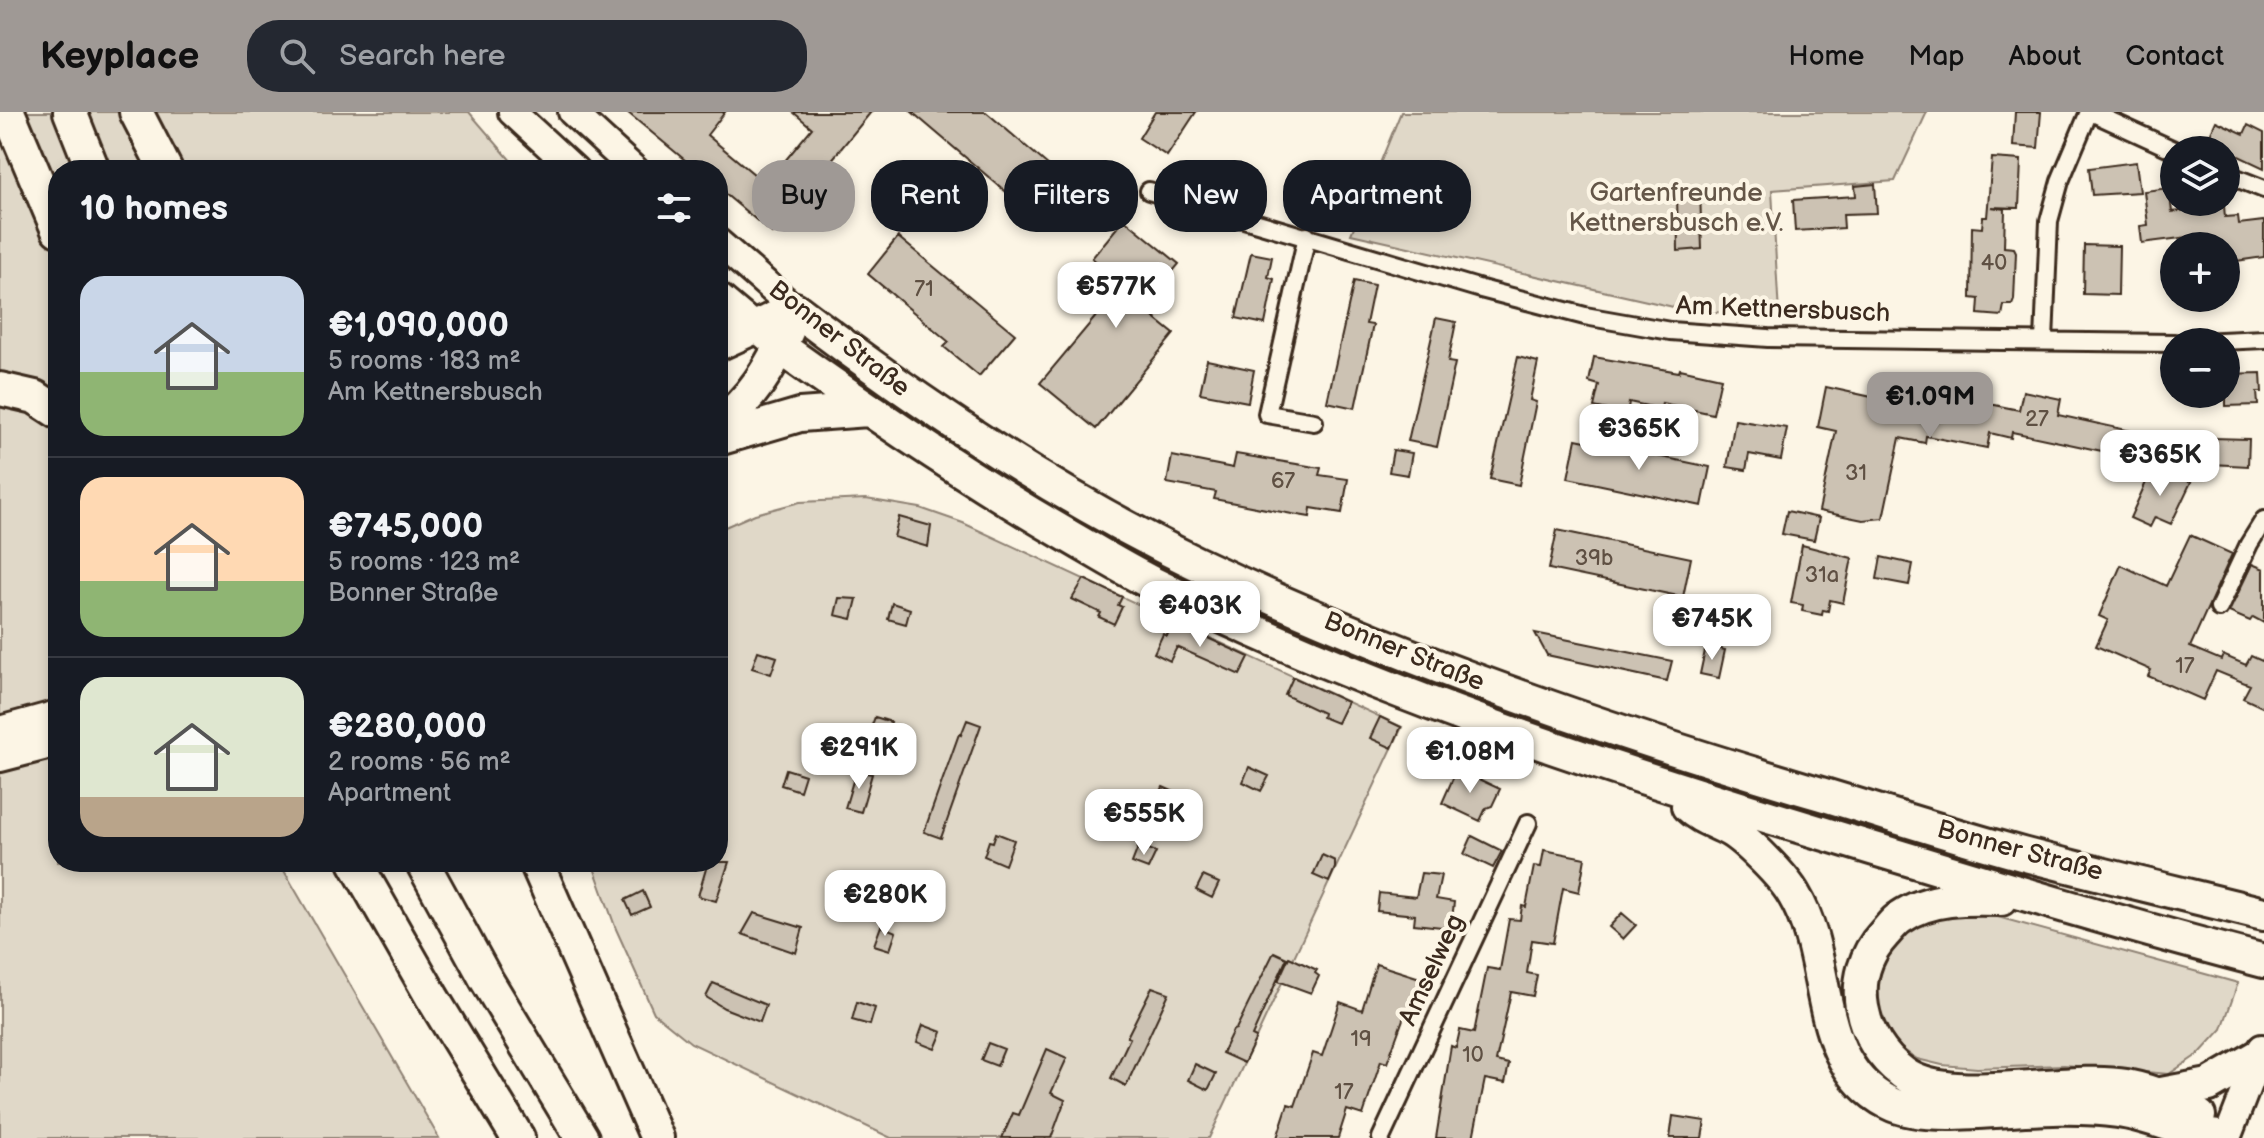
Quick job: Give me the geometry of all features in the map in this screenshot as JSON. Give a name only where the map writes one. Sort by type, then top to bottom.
[{"type":"highway","points":[[8,112],[48,206]]},
{"type":"highway","points":[[70,112],[89,160]]},
{"type":"highway","points":[[136,112],[161,160]]},
{"type":"highway","points":[[728,417],[742,406],[761,380],[768,337],[787,302]]},
{"type":"highway","name":"Bonner Straße","points":[[787,302],[924,403],[1003,455],[1124,526],[1259,592],[1398,650],[1501,691],[1700,758],[2019,853],[2264,914]]},
{"type":"highway","points":[[728,343],[768,337]]},
{"type":"highway","name":"Bonner Straße","points":[[768,337],[868,410],[1018,507],[1145,580],[1237,624],[1451,712],[1669,787],[2042,900],[2264,961]]},
{"type":"highway","points":[[0,389],[35,397],[48,405]]},
{"type":"highway","points":[[728,436],[800,415],[868,410]]},
{"type":"highway","points":[[0,733],[48,720]]},
{"type":"highway","points":[[0,755],[48,743]]},
{"type":"highway","points":[[1669,787],[1695,813],[1733,832],[1777,873],[1794,894],[1815,947],[1827,1015],[1838,1049],[1860,1080],[1890,1104],[1934,1113],[2096,1108],[2156,1117],[2201,1135],[2226,1138]]},
{"type":"highway","points":[[361,872],[518,1138]]},
{"type":"highway","points":[[427,872],[486,979],[582,1138]]},
{"type":"highway","points":[[540,872],[657,1138]]},
{"type":"highway","points":[[2042,900],[1964,898],[1927,904],[1899,918],[1876,943],[1865,962],[1860,987],[1862,1012],[1869,1034],[1880,1053],[1905,1075],[1923,1083],[1951,1088],[2125,1086],[2156,1117]]},
{"type":"highway","points":[[2156,1117],[2261,1049]]},
{"type":"main road","points":[[512,112],[564,160]]},
{"type":"main road","points":[[572,112],[624,160]]},
{"type":"main road","name":"Bonner Straße","points":[[728,251],[787,302]]},
{"type":"main road","name":"Bonner Straße","points":[[728,304],[768,337]]},
{"type":"main road","points":[[2226,1138],[2261,1049]]},
{"type":"street","points":[[2044,341],[2049,221],[2060,181],[2090,112],[2160,144]]},
{"type":"street","points":[[2240,180],[2264,189]]},
{"type":"street","name":"Am Kettnersbusch","points":[[1149,191],[1496,293],[1585,316],[1670,331],[1768,338],[2160,343]]},
{"type":"street","points":[[1307,236],[1267,414],[1314,422]]},
{"type":"street","points":[[2240,340],[2264,339]]},
{"type":"street","points":[[2219,608],[2249,544],[2264,520]]},
{"type":"street","name":"Amselweg","points":[[1381,1138],[1528,823]]},
{"type":"green space","points":[[0,112],[469,112],[510,160],[48,160],[48,872],[285,872],[439,1138],[0,1138]]},
{"type":"green space","name":"Gartenfreunde Kettnersbusch e.V.","points":[[1401,112],[1927,112],[1895,181],[1772,190],[1779,315],[1691,311],[1351,234],[1471,232],[1471,160],[1381,160]]},
{"type":"green space","points":[[866,499],[920,508],[963,523],[1402,727],[1209,1138],[891,1138],[691,1043],[654,1013],[616,929],[596,872],[728,872],[728,526],[755,514],[800,502]]},
{"type":"green space","points":[[1965,908],[2238,983],[2222,1029],[2200,1053],[2169,1074],[2064,1065],[1977,1068],[1917,1059],[1898,1046],[1882,1025],[1877,1001],[1877,977],[1886,952],[1915,921]]},
{"type":"building","points":[[627,112],[725,112],[707,135],[752,172],[752,216],[728,196],[728,160],[685,160]]},
{"type":"building","points":[[793,112],[871,112],[832,160],[786,160],[812,128]]},
{"type":"building","points":[[912,112],[986,112],[1042,160],[1004,160],[1004,190],[988,177],[988,160],[969,160]]},
{"type":"building","points":[[1155,112],[1196,112],[1167,156],[1139,138]]},
{"type":"building","points":[[2015,112],[2041,112],[2038,148],[2013,146]]},
{"type":"building","points":[[2216,121],[2244,134],[2248,125],[2264,133],[2264,168],[2240,157],[2240,136],[2209,136]]},
{"type":"building","points":[[1992,158],[2021,160],[2019,208],[1991,207],[2005,209],[2004,247],[2014,248],[2016,252],[2014,300],[2012,305],[2004,305],[2002,316],[1978,314],[1979,299],[1971,298],[1972,227],[1982,228],[1983,217],[1987,217]]},
{"type":"building","points":[[2136,162],[2140,192],[2092,195],[2089,168]]},
{"type":"building","points":[[1875,184],[1877,213],[1843,214],[1844,228],[1795,231],[1793,200],[1856,196],[1855,186]]},
{"type":"building","points":[[2160,189],[2160,216],[2238,216],[2239,224],[2264,221],[2264,257],[2240,260],[2240,232],[2160,232],[2160,241],[2142,243],[2140,226],[2148,225],[2144,191]]},
{"type":"building","points":[[1677,191],[1700,191],[1702,249],[1678,251]]},
{"type":"building","points":[[1138,230],[1179,264],[1142,308],[1174,334],[1096,429],[1040,383],[1123,284],[1092,258],[1113,232]]},
{"type":"building","points":[[898,237],[1015,334],[979,376],[944,347],[949,342],[868,274]]},
{"type":"building","points":[[2084,245],[2119,246],[2118,295],[2083,294]]},
{"type":"building","points":[[1251,253],[1272,257],[1268,277],[1274,279],[1265,324],[1236,318]]},
{"type":"building","points":[[1354,281],[1374,285],[1366,324],[1373,325],[1355,408],[1327,402]]},
{"type":"building","points":[[1436,318],[1456,322],[1448,362],[1455,363],[1437,447],[1408,441]]},
{"type":"building","points":[[1518,357],[1538,362],[1530,400],[1536,402],[1519,485],[1490,479]]},
{"type":"building","points":[[1594,357],[1721,378],[1713,414],[1662,403],[1661,409],[1629,402],[1627,414],[1594,407],[1599,385],[1589,382]]},
{"type":"building","points":[[1207,360],[1254,370],[1248,402],[1200,393]]},
{"type":"building","points":[[2261,373],[2262,392],[2257,392],[2258,405],[2240,406],[2240,374]]},
{"type":"building","points":[[1826,387],[1945,413],[1947,401],[1984,408],[1985,403],[2019,410],[2023,391],[2061,399],[2058,415],[2131,431],[2127,450],[2117,448],[2116,454],[2012,432],[2011,438],[1990,433],[1987,448],[1926,436],[1925,443],[1900,438],[1883,518],[1863,520],[1819,511],[1836,431],[1818,427]]},
{"type":"building","points":[[1735,420],[1787,428],[1781,460],[1749,454],[1746,470],[1727,467]]},
{"type":"building","points":[[2212,438],[2249,439],[2248,466],[2211,464]]},
{"type":"building","points":[[1576,439],[1710,467],[1702,506],[1568,478]]},
{"type":"building","points":[[1393,450],[1412,453],[1408,475],[1389,472]]},
{"type":"building","points":[[1236,454],[1321,468],[1319,475],[1348,479],[1342,513],[1311,508],[1310,517],[1292,514],[1214,499],[1216,492],[1167,483],[1172,456],[1233,468]]},
{"type":"building","points":[[2152,469],[2191,482],[2171,524],[2155,517],[2150,527],[2130,518]]},
{"type":"building","points":[[1787,511],[1819,518],[1814,540],[1782,534]]},
{"type":"building","points":[[899,517],[931,526],[928,547],[894,537]]},
{"type":"building","points":[[1557,530],[1691,558],[1683,597],[1549,569]]},
{"type":"building","points":[[2190,535],[2232,554],[2190,647],[2221,660],[2223,655],[2246,665],[2251,656],[2262,661],[2264,658],[2264,708],[2243,698],[2250,685],[2216,671],[2203,700],[2148,676],[2151,670],[2096,646],[2108,620],[2099,616],[2121,565],[2166,586]]},
{"type":"building","points":[[1802,545],[1852,558],[1843,603],[1830,600],[1828,611],[1823,610],[1822,615],[1802,611],[1803,605],[1791,603]]},
{"type":"building","points":[[1881,557],[1913,564],[1909,585],[1877,579]]},
{"type":"building","points":[[2252,564],[2264,569],[2264,623],[2253,617],[2250,621],[2229,612]]},
{"type":"building","points":[[1084,579],[1122,597],[1118,605],[1122,607],[1114,624],[1099,617],[1101,613],[1072,599]]},
{"type":"building","points":[[839,598],[857,599],[852,619],[835,615]]},
{"type":"building","points":[[892,603],[910,609],[906,624],[888,619]]},
{"type":"building","points":[[1173,622],[1249,657],[1240,675],[1177,647],[1170,661],[1154,653]]},
{"type":"building","points":[[1535,633],[1672,661],[1667,681],[1547,655]]},
{"type":"building","points":[[1706,646],[1725,650],[1719,678],[1700,674]]},
{"type":"building","points":[[758,651],[777,657],[771,674],[752,668]]},
{"type":"building","points":[[1293,677],[1347,702],[1337,723],[1285,695]]},
{"type":"building","points":[[875,717],[891,722],[885,739],[869,733]]},
{"type":"building","points":[[1380,717],[1401,727],[1392,748],[1370,738]]},
{"type":"building","points":[[967,720],[981,725],[941,838],[924,832],[959,734]]},
{"type":"building","points":[[1249,767],[1269,776],[1261,791],[1243,782]]},
{"type":"building","points":[[786,769],[805,775],[800,791],[781,785]]},
{"type":"building","points":[[1457,769],[1500,789],[1480,821],[1442,803]]},
{"type":"building","points":[[856,771],[872,774],[861,812],[845,808]]},
{"type":"building","points":[[1163,787],[1179,794],[1170,816],[1153,808]]},
{"type":"building","points":[[996,833],[1014,840],[1005,865],[984,856],[989,841],[993,842]]},
{"type":"building","points":[[1472,836],[1502,851],[1493,868],[1464,854]]},
{"type":"building","points":[[1139,845],[1156,852],[1148,869],[1132,863]]},
{"type":"building","points":[[1544,850],[1585,858],[1579,892],[1563,888],[1553,943],[1532,940],[1527,973],[1537,975],[1533,996],[1511,992],[1496,1061],[1509,1064],[1505,1083],[1485,1079],[1473,1138],[1436,1138],[1451,1046],[1456,1048],[1460,1030],[1474,1033],[1487,968],[1500,970],[1509,919],[1520,920],[1522,906],[1526,907],[1534,866],[1541,867]]},
{"type":"building","points":[[1322,855],[1335,861],[1329,882],[1313,875]]},
{"type":"building","points":[[705,872],[726,872],[716,901],[698,896]]},
{"type":"building","points":[[1421,873],[1441,875],[1436,899],[1454,902],[1451,928],[1414,924],[1415,915],[1377,911],[1379,893],[1416,897]]},
{"type":"building","points":[[1203,876],[1219,883],[1212,898],[1196,890]]},
{"type":"building","points":[[643,891],[650,907],[632,915],[625,900]]},
{"type":"building","points":[[754,913],[803,928],[796,953],[742,934]]},
{"type":"building","points":[[1622,913],[1636,925],[1623,939],[1609,927]]},
{"type":"building","points":[[881,926],[896,932],[890,950],[874,945]]},
{"type":"building","points":[[1274,952],[1287,958],[1252,1036],[1256,1038],[1244,1063],[1222,1053]]},
{"type":"building","points":[[1289,957],[1317,970],[1315,973],[1319,976],[1311,993],[1278,981]]},
{"type":"building","points":[[1376,964],[1423,979],[1412,1013],[1406,1011],[1387,1063],[1381,1061],[1363,1115],[1347,1110],[1338,1138],[1277,1138],[1288,1104],[1295,1106],[1313,1053],[1322,1056],[1340,1002],[1362,1010]]},
{"type":"building","points":[[713,983],[766,1005],[760,1022],[724,1008],[706,997]]},
{"type":"building","points":[[1152,987],[1169,993],[1126,1086],[1111,1078]]},
{"type":"building","points":[[857,1002],[875,1008],[870,1025],[852,1020]]},
{"type":"building","points":[[923,1025],[942,1032],[935,1049],[917,1042]]},
{"type":"building","points":[[988,1043],[1004,1049],[997,1066],[981,1060]]},
{"type":"building","points":[[1047,1049],[1067,1058],[1051,1093],[1065,1100],[1051,1138],[1002,1138],[1013,1113],[1019,1115]]},
{"type":"building","points":[[1195,1064],[1216,1074],[1208,1090],[1188,1080]]},
{"type":"building","points":[[1673,1116],[1705,1121],[1702,1138],[1670,1138]]}]
